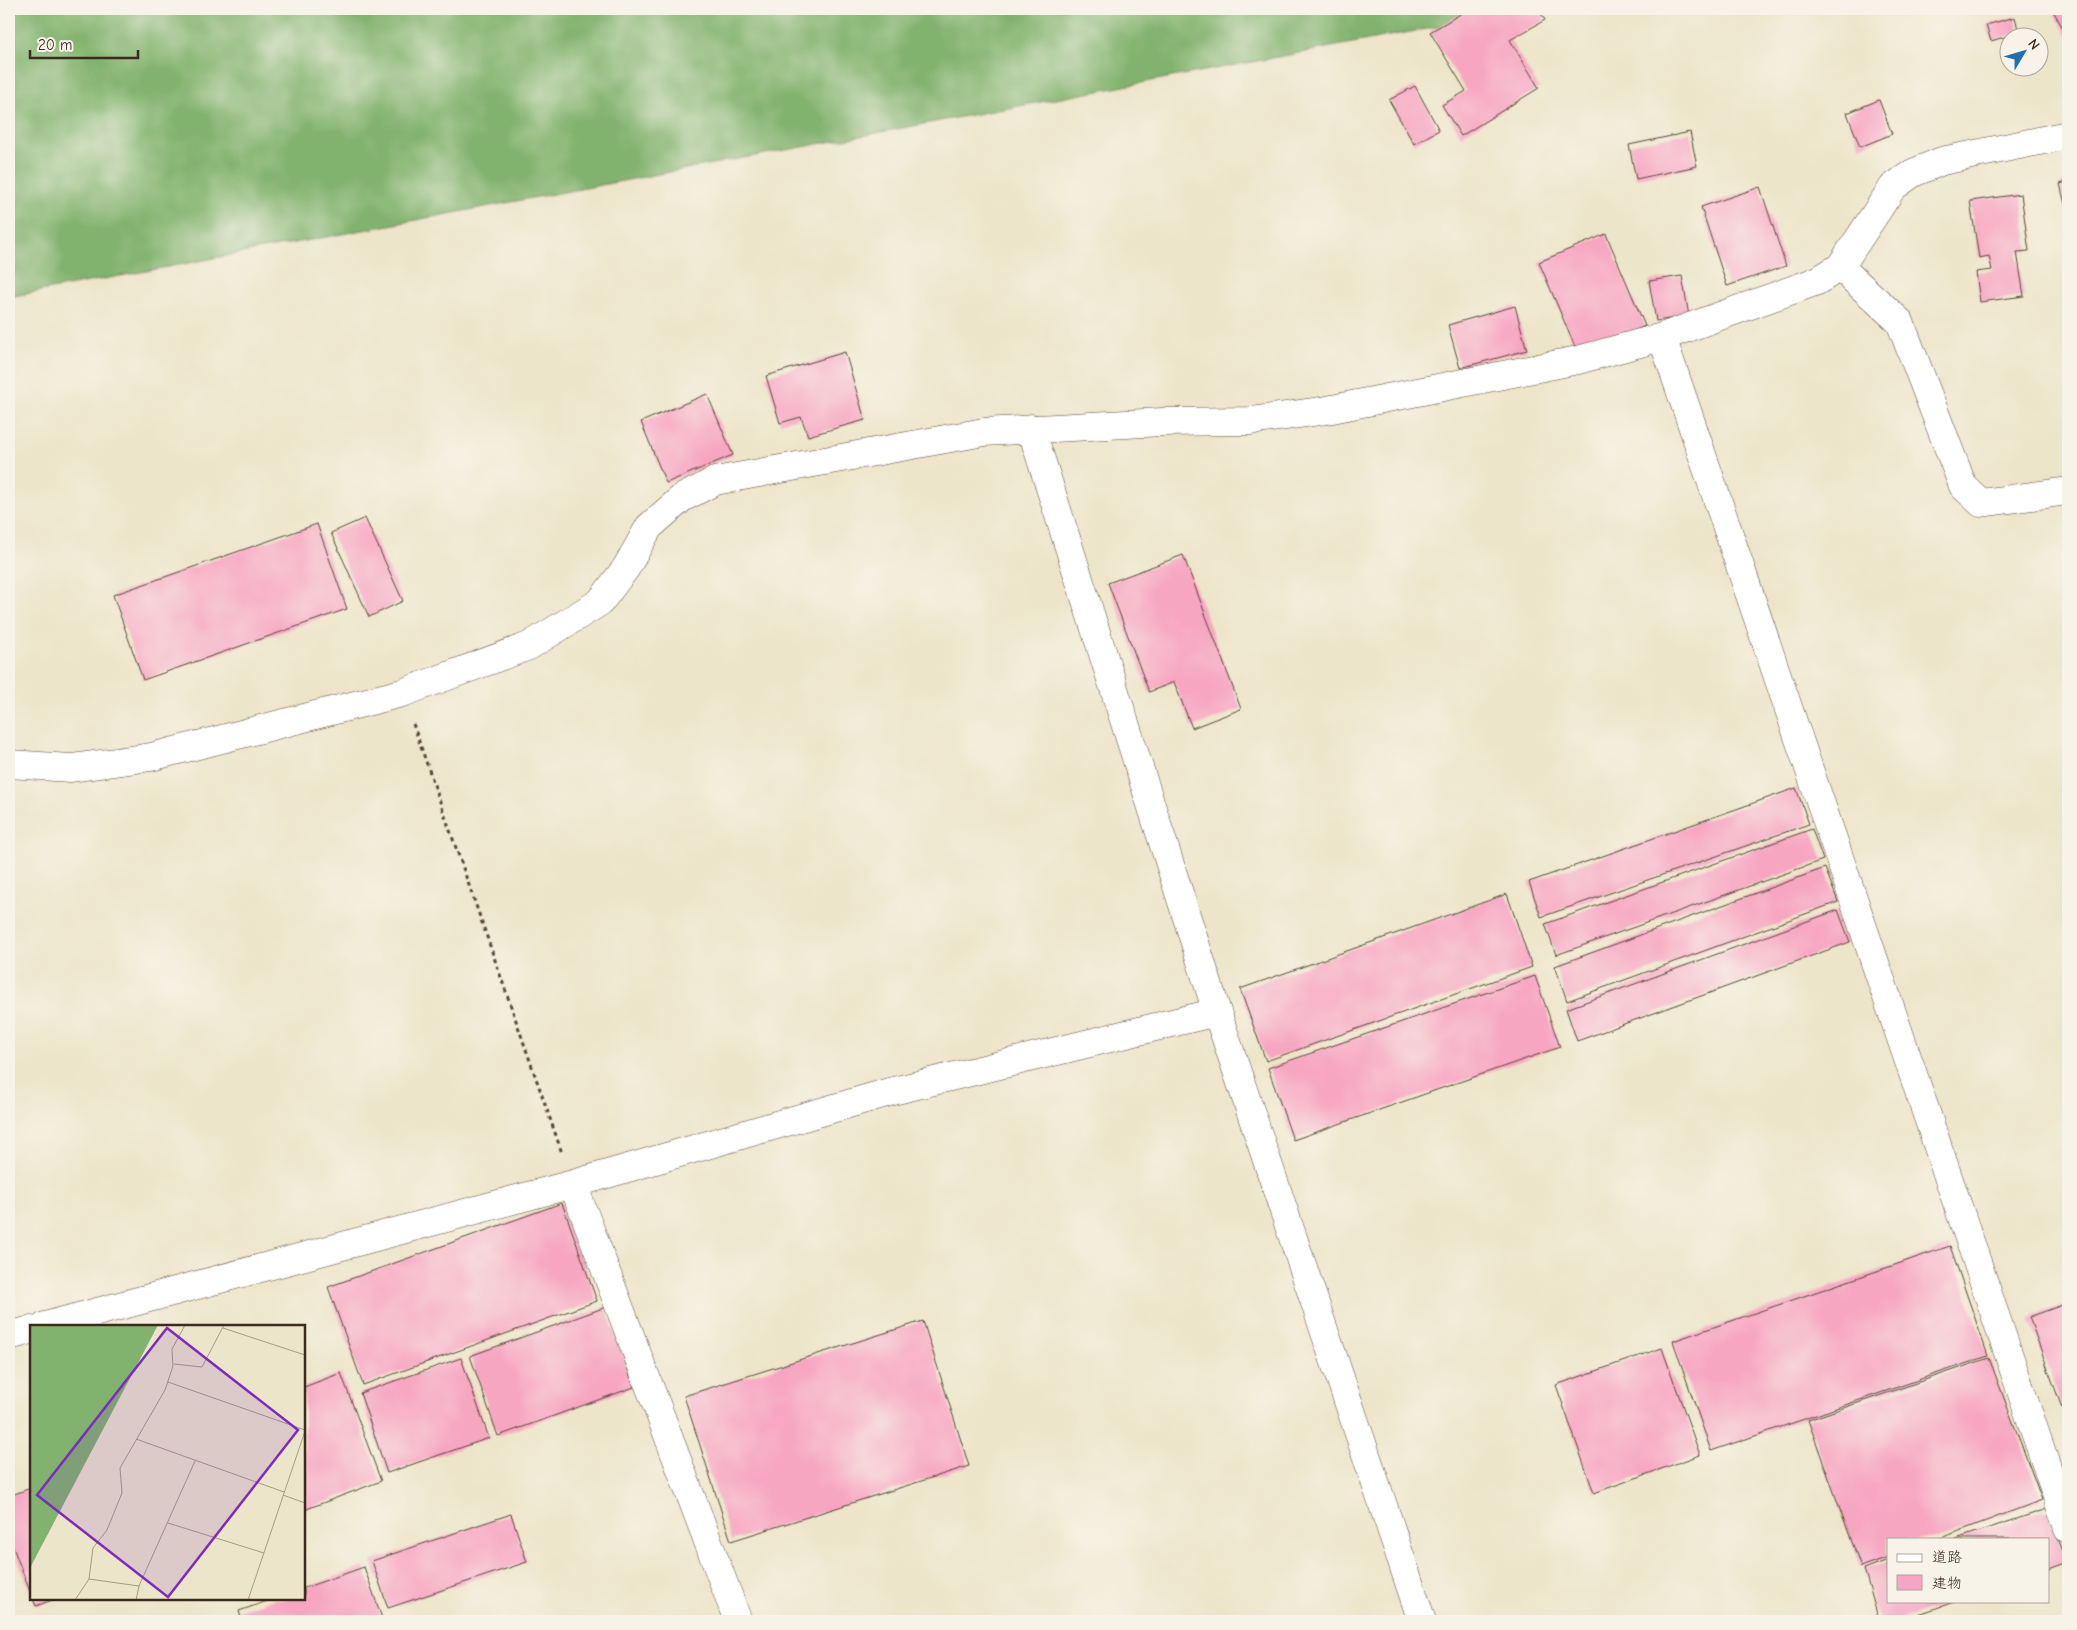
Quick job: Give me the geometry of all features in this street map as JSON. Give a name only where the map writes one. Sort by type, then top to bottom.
[{"type":"street","points":[[9,764],[71,768],[151,757],[402,693],[529,646],[600,602],[626,568],[649,527],[682,498],[715,481],[984,432],[1031,428],[1251,421],[1327,410],[1578,360],[1662,336],[1817,281],[1840,267],[1893,187],[1913,173],[1942,161],[2068,135]]},
{"type":"street","points":[[1840,267],[1900,322],[1964,486],[1981,503],[2068,492]]},
{"type":"street","points":[[1662,336],[2068,1529]]},
{"type":"street","points":[[1031,428],[1217,1012],[1422,1621]]},
{"type":"street","points":[[48,1325],[573,1184],[893,1091],[1217,1012]]},
{"type":"street","points":[[573,1184],[738,1621]]},
{"type":"street","points":[[9,1336],[30,1330]]},
{"type":"path","points":[[402,693],[573,1184]]},
{"type":"path","points":[[9,1607],[14,1621]]},
{"type":"green space","points":[[9,9],[1532,9],[9,297]]},
{"type":"building","points":[[1469,9],[1538,9],[1545,20],[1510,40],[1539,88],[1461,136],[1442,105],[1466,91],[1430,32]]},
{"type":"building","points":[[2052,9],[2068,9],[2068,37]]},
{"type":"building","points":[[2015,17],[2018,28],[2000,28],[2000,38],[1991,41],[1986,25]]},
{"type":"building","points":[[1415,86],[1439,130],[1414,144],[1389,100]]},
{"type":"building","points":[[1879,100],[1892,134],[1860,147],[1847,113]]},
{"type":"building","points":[[1690,132],[1697,166],[1636,179],[1629,145]]},
{"type":"building","points":[[2068,182],[2068,216],[2060,184]]},
{"type":"building","points":[[1760,187],[1786,266],[1727,286],[1701,207]]},
{"type":"building","points":[[2021,194],[2029,251],[2017,252],[2024,296],[1980,302],[1976,272],[1992,270],[1989,256],[1979,258],[1970,201]]},
{"type":"building","points":[[1606,234],[1645,326],[1578,354],[1539,262]]},
{"type":"building","points":[[1682,276],[1689,316],[1656,321],[1649,281]]},
{"type":"building","points":[[1515,306],[1527,350],[1460,368],[1448,325]]},
{"type":"building","points":[[845,352],[865,420],[808,436],[801,417],[780,423],[766,376]]},
{"type":"building","points":[[707,394],[733,455],[666,483],[641,422]]},
{"type":"building","points":[[365,518],[403,601],[369,617],[331,533]]},
{"type":"building","points":[[317,524],[347,609],[143,680],[113,595]]},
{"type":"building","points":[[1183,555],[1241,709],[1192,728],[1174,682],[1149,692],[1108,583]]},
{"type":"building","points":[[1796,788],[1809,824],[1541,917],[1529,882]]},
{"type":"building","points":[[1812,829],[1823,860],[1556,955],[1545,924]]},
{"type":"building","points":[[1825,868],[1838,902],[1567,1001],[1555,966]]},
{"type":"building","points":[[1507,894],[1532,967],[1266,1061],[1240,989]]},
{"type":"building","points":[[1838,910],[1850,942],[1577,1041],[1566,1009]]},
{"type":"building","points":[[1535,976],[1560,1047],[1293,1140],[1268,1068]]},
{"type":"building","points":[[562,1203],[597,1301],[363,1385],[328,1287]]},
{"type":"building","points":[[1950,1246],[1988,1356],[1711,1451],[1673,1341]]},
{"type":"building","points":[[2068,1303],[2068,1406],[2062,1408],[2029,1317]]},
{"type":"building","points":[[606,1307],[634,1387],[498,1436],[470,1356]]},
{"type":"building","points":[[923,1321],[969,1466],[731,1541],[684,1396]]},
{"type":"building","points":[[1662,1348],[1700,1455],[1594,1493],[1556,1385]]},
{"type":"building","points":[[461,1358],[489,1438],[387,1473],[360,1393]]},
{"type":"building","points":[[1989,1358],[2042,1500],[1941,1538],[1887,1538],[1887,1557],[1861,1567],[1808,1420]]},
{"type":"building","points":[[341,1373],[381,1481],[305,1510],[305,1387]]},
{"type":"building","points":[[30,1488],[30,1591],[9,1537],[9,1496]]},
{"type":"building","points":[[2047,1509],[2067,1562],[2050,1568],[2050,1538],[1959,1538]]},
{"type":"building","points":[[511,1514],[527,1562],[388,1608],[372,1561]]},
{"type":"building","points":[[1887,1560],[1887,1602],[1954,1602],[1898,1621],[1879,1621],[1864,1569]]},
{"type":"building","points":[[364,1567],[383,1621],[242,1621],[239,1611],[270,1600],[305,1600],[305,1588]]},
{"type":"building","points":[[33,1600],[52,1600],[36,1606]]}]
